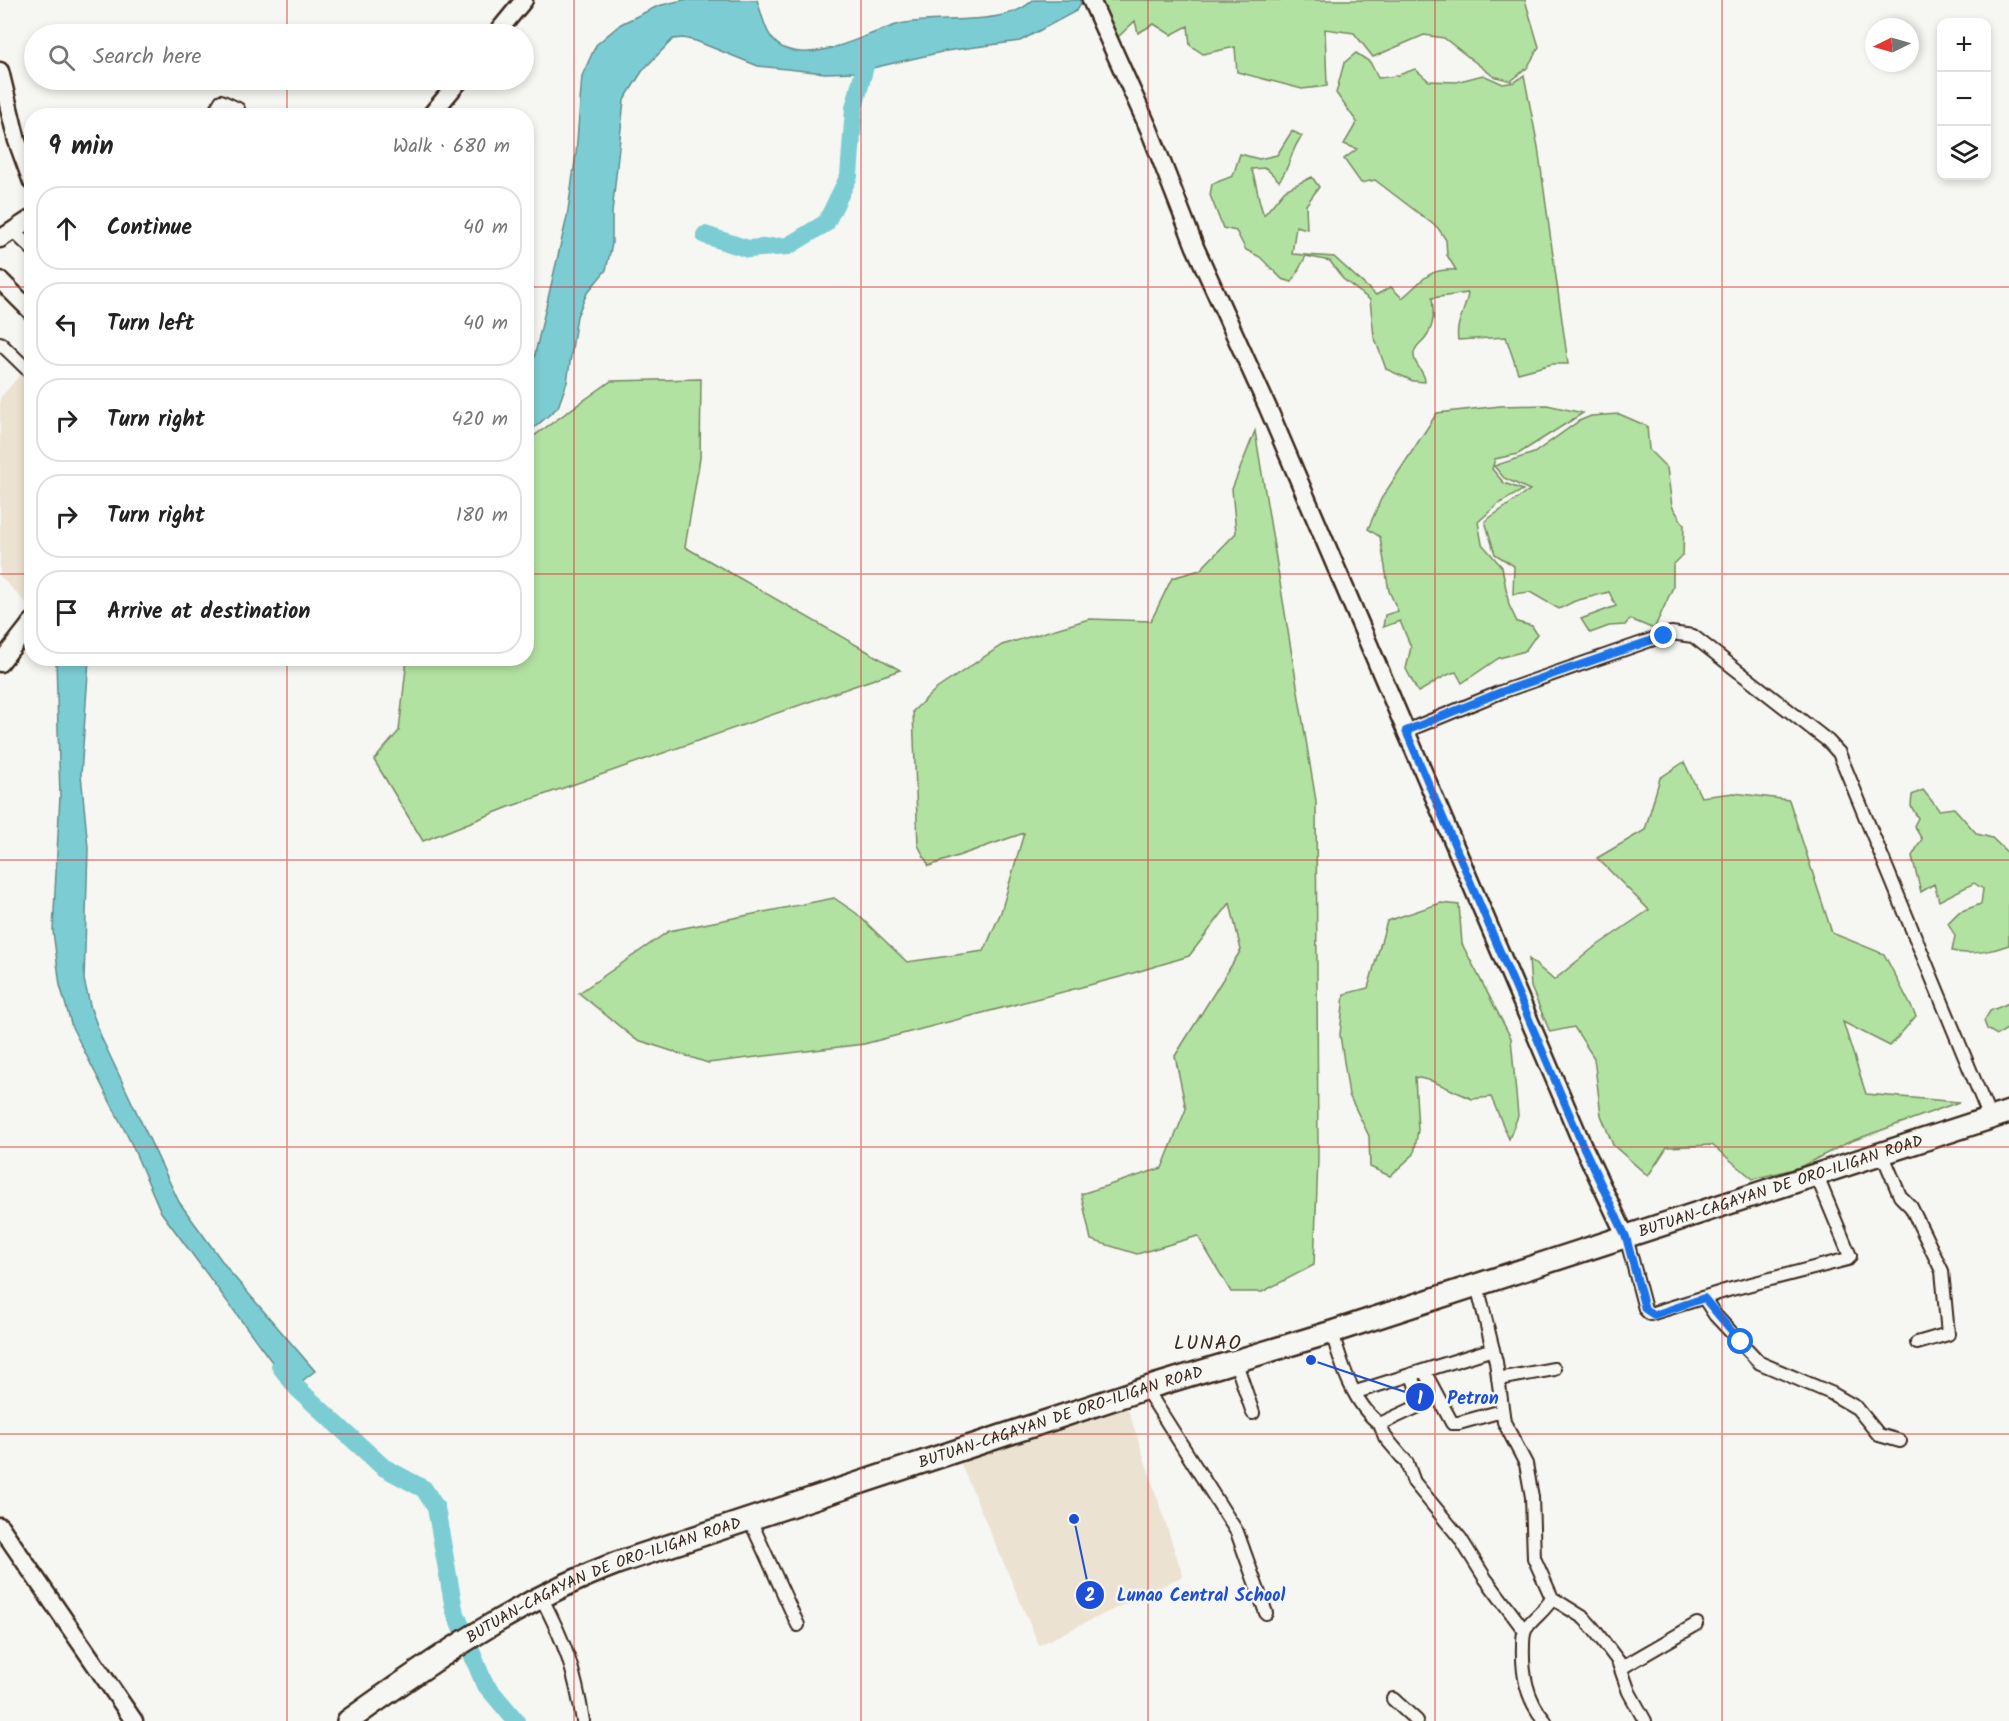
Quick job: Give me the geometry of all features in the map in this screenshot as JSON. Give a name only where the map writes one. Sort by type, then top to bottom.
[{"type":"highway","name":"BUTUAN-CAGAYAN DE ORO-ILIGAN ROAD","points":[[348,1721],[420,1670],[514,1611],[578,1578],[617,1563],[1146,1389],[1332,1332],[1999,1115]]},
{"type":"street","points":[[504,24],[524,0]]},
{"type":"street","points":[[1091,0],[1149,129],[1195,247],[1268,408],[1583,1146],[1626,1237],[1648,1313],[1654,1315],[1704,1298],[1849,1258],[1816,1174]]},
{"type":"street","points":[[0,71],[24,166]]},
{"type":"street","points":[[437,108],[452,90]]},
{"type":"street","points":[[217,108],[221,101],[234,108]]},
{"type":"street","points":[[24,223],[6,235],[24,245]]},
{"type":"street","points":[[0,280],[24,304]]},
{"type":"street","points":[[0,343],[24,366]]},
{"type":"street","points":[[0,663],[24,632]]},
{"type":"street","points":[[1406,731],[1501,692],[1671,633],[1693,636],[1828,741],[1839,753],[1999,1115]]},
{"type":"street","points":[[1882,1152],[1900,1196],[1911,1207],[1939,1263],[1944,1284],[1948,1334],[1917,1343]]},
{"type":"street","points":[[1477,1285],[1493,1349],[1507,1431],[1526,1464],[1532,1497],[1534,1558],[1552,1598],[1584,1618],[1621,1668],[1629,1692],[1645,1721]]},
{"type":"street","points":[[1704,1298],[1715,1315],[1760,1363],[1857,1408],[1879,1435],[1900,1441]]},
{"type":"street","points":[[1332,1332],[1341,1361],[1369,1416],[1380,1424],[1385,1437],[1407,1463],[1414,1482],[1460,1538],[1485,1578],[1524,1630],[1524,1678],[1534,1705],[1545,1721]]},
{"type":"street","points":[[1356,1392],[1493,1349]]},
{"type":"street","points":[[1236,1360],[1253,1413]]},
{"type":"street","points":[[1498,1379],[1554,1369]]},
{"type":"street","points":[[1418,1372],[1452,1423],[1502,1411]]},
{"type":"street","points":[[1380,1424],[1421,1406],[1418,1372]]},
{"type":"street","points":[[1146,1389],[1237,1532],[1266,1613]]},
{"type":"street","points":[[750,1520],[798,1625]]},
{"type":"street","points":[[0,1526],[134,1721]]},
{"type":"street","points":[[541,1598],[558,1629],[573,1665],[583,1721]]},
{"type":"street","points":[[1524,1630],[1548,1606],[1552,1598]]},
{"type":"street","points":[[1621,1668],[1697,1624]]},
{"type":"street","points":[[1393,1699],[1417,1721]]},
{"type":"shaded area","points":[[21,374],[24,377],[24,601],[0,576],[0,398]]},
{"type":"shaded area","points":[[1126,1403],[1183,1576],[1039,1645],[960,1462]]},
{"type":"green space","points":[[1100,0],[1525,0],[1539,47],[1527,68],[1511,81],[1493,76],[1444,38],[1424,35],[1373,57],[1354,33],[1325,29],[1327,86],[1302,89],[1237,72],[1235,47],[1203,54],[1190,45],[1188,26],[1171,35],[1154,24],[1138,33],[1135,21],[1117,38]]},
{"type":"green space","points":[[1356,53],[1370,62],[1378,78],[1396,76],[1415,69],[1429,81],[1456,82],[1483,75],[1503,84],[1515,82],[1524,75],[1538,147],[1568,364],[1552,364],[1518,373],[1506,337],[1458,340],[1458,328],[1468,293],[1432,298],[1432,324],[1414,353],[1415,361],[1425,382],[1413,381],[1386,369],[1374,336],[1370,300],[1343,279],[1330,261],[1306,256],[1292,282],[1282,279],[1260,257],[1246,250],[1236,231],[1223,228],[1210,195],[1212,184],[1233,176],[1240,154],[1259,159],[1277,155],[1292,131],[1302,136],[1279,181],[1266,168],[1251,169],[1264,215],[1285,190],[1312,177],[1319,187],[1306,205],[1307,229],[1296,226],[1292,254],[1334,257],[1376,295],[1391,287],[1402,298],[1432,273],[1456,270],[1447,255],[1446,240],[1438,228],[1375,180],[1361,183],[1344,159],[1357,149],[1344,144],[1357,122],[1336,93],[1344,63]]},
{"type":"green space","points":[[701,379],[700,458],[685,547],[900,670],[509,807],[423,841],[374,760],[399,731],[406,666],[534,666],[534,436],[611,381]]},
{"type":"green space","points":[[1547,405],[1583,413],[1518,454],[1495,459],[1492,469],[1504,483],[1523,490],[1498,504],[1478,522],[1482,544],[1502,567],[1509,605],[1517,622],[1532,626],[1537,634],[1525,651],[1499,658],[1462,683],[1456,672],[1418,692],[1406,669],[1411,647],[1400,621],[1383,627],[1385,615],[1398,611],[1389,591],[1380,537],[1368,529],[1381,499],[1437,413],[1500,406]]},
{"type":"green space","points":[[1619,414],[1647,426],[1649,450],[1667,468],[1672,506],[1684,525],[1683,555],[1673,565],[1673,587],[1654,629],[1630,619],[1625,625],[1609,626],[1590,633],[1581,619],[1616,606],[1609,592],[1575,601],[1559,609],[1530,592],[1513,594],[1514,566],[1495,554],[1485,521],[1530,490],[1504,478],[1494,466],[1534,453],[1579,421],[1591,416]]},
{"type":"green space","points":[[1255,431],[1316,801],[1318,1159],[1314,1265],[1262,1292],[1231,1292],[1198,1236],[1137,1254],[1091,1240],[1081,1194],[1162,1168],[1186,1109],[1175,1056],[1241,950],[1230,903],[1189,956],[1120,977],[864,1044],[708,1063],[635,1039],[579,993],[669,931],[834,898],[856,913],[907,962],[984,951],[1001,912],[1024,833],[929,866],[918,845],[913,711],[935,690],[1002,645],[1089,619],[1151,621],[1172,578],[1200,570],[1236,533],[1232,489]]},
{"type":"green space","points":[[1684,762],[1701,797],[1734,793],[1789,800],[1832,933],[1884,954],[1916,1016],[1890,1046],[1843,1022],[1866,1094],[1959,1102],[1849,1142],[1798,1168],[1753,1179],[1712,1145],[1667,1147],[1648,1176],[1613,1145],[1601,1115],[1594,1058],[1574,1027],[1550,1032],[1531,987],[1529,959],[1554,980],[1592,949],[1649,910],[1597,858],[1645,830],[1660,778]]},
{"type":"green space","points":[[1923,790],[1939,810],[1954,808],[1977,834],[1992,838],[2009,854],[2009,945],[1981,952],[1952,951],[1955,936],[1948,923],[1959,912],[1981,904],[1983,889],[1974,883],[1939,901],[1934,884],[1921,892],[1912,856],[1922,839],[1914,826],[1918,818],[1911,806],[1912,795]]},
{"type":"green space","points":[[1441,903],[1459,905],[1462,944],[1511,1038],[1518,1116],[1509,1139],[1491,1097],[1472,1099],[1432,1081],[1415,1077],[1418,1130],[1414,1154],[1390,1176],[1370,1167],[1369,1136],[1349,1095],[1340,1035],[1344,994],[1368,988],[1387,921]]},
{"type":"green space","points":[[2009,1003],[2009,1028],[1997,1035],[1987,1029],[1984,1021],[1990,1011]]},
{"type":"water","points":[[683,0],[757,0],[766,28],[779,46],[799,52],[814,52],[900,24],[989,18],[1021,9],[1033,0],[1083,0],[1076,11],[1020,41],[946,51],[855,72],[825,73],[758,66],[696,41],[683,38],[673,39],[643,70],[624,100],[612,213],[612,244],[606,270],[587,293],[577,316],[567,382],[558,407],[534,428],[534,358],[567,217],[576,154],[582,76],[596,45],[621,24],[658,6]]},
{"type":"water","points":[[56,666],[89,666],[81,774],[88,848],[84,980],[91,1009],[102,1039],[179,1202],[230,1272],[315,1371],[292,1389],[161,1212],[131,1143],[72,1027],[60,985],[53,931],[60,796]]},
{"type":"waterway","points":[[705,235],[748,249],[788,246],[826,223],[849,176],[854,108],[869,51],[873,49]]},
{"type":"waterway","points":[[280,1366],[297,1388],[383,1467],[424,1489],[436,1508],[454,1609],[484,1683],[516,1721]]},
{"type":"place","name":"Petron","points":[[1311,1360]]},
{"type":"place","name":"Lunao Central School","points":[[1074,1519]]},
{"type":"district","name":"LUNAO","points":[[1208,1344]]},
{"type":"route","points":[[1664,636],[1501,692],[1406,731],[1583,1146],[1626,1237],[1645,1309],[1654,1315],[1704,1298],[1715,1315],[1741,1342]]}]
